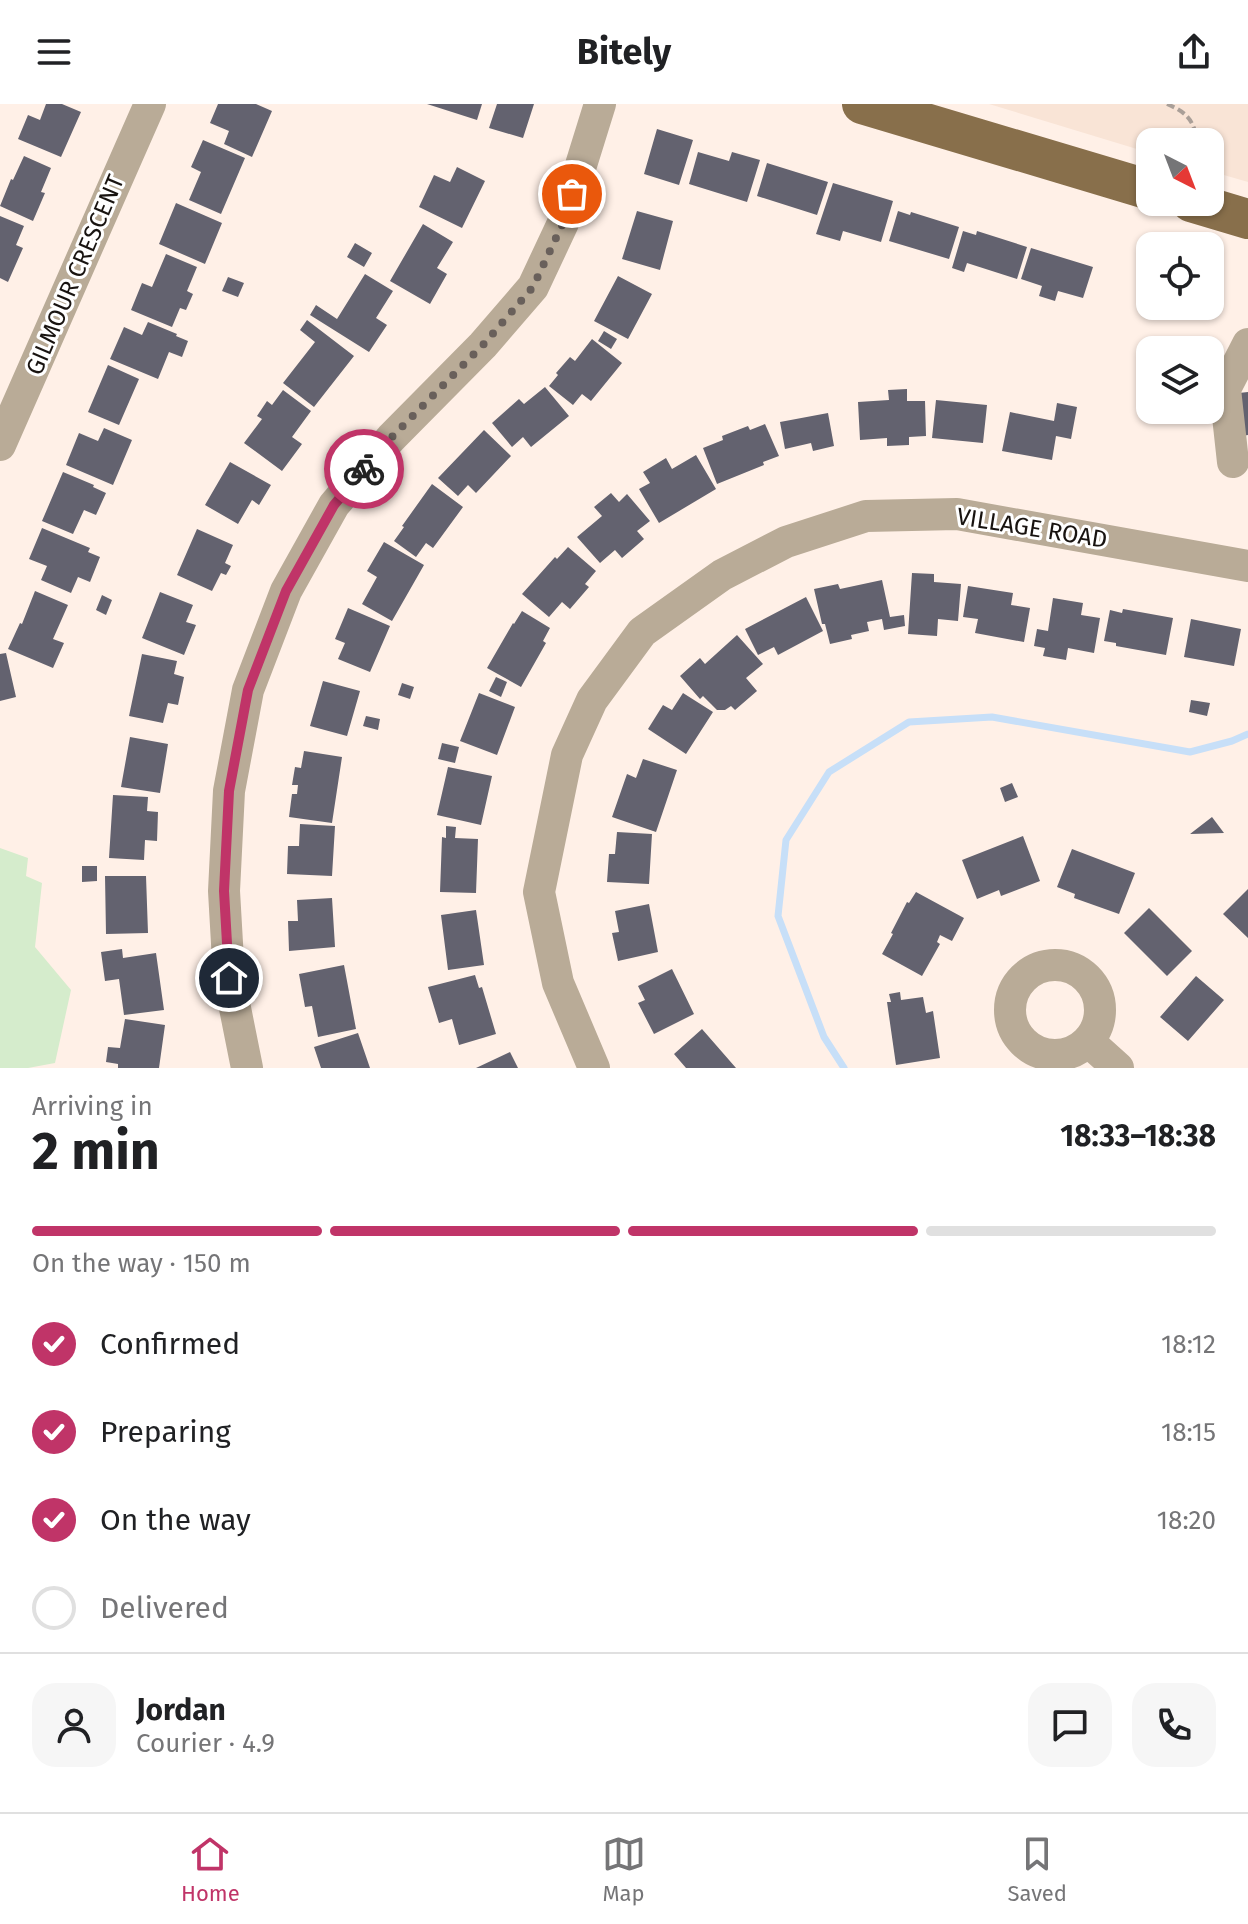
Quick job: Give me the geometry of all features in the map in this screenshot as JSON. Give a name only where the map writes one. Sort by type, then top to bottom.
[{"type":"main road","points":[[862,104],[1136,186]]},
{"type":"main road","points":[[1211,216],[1248,219]]},
{"type":"street","name":"GILMOUR CRESCENT","points":[[0,445],[150,104]]},
{"type":"street","points":[[247,1068],[229,978],[224,891],[229,791],[248,690],[286,591],[334,505],[391,438],[483,345],[533,287],[563,223],[600,104]]},
{"type":"street","points":[[1233,462],[1225,389],[1248,344]]},
{"type":"street","name":"VILLAGE ROAD","points":[[594,1068],[558,983],[539,892],[567,755],[592,700],[642,632],[722,575],[786,542],[866,516],[957,514],[1248,566]]},
{"type":"street","points":[[1088,1041],[1118,1068]]},
{"type":"path","points":[[1167,104],[1180,110],[1191,120],[1194,128]]},
{"type":"shaded area","points":[[989,104],[1248,104],[1248,182],[1224,175],[1224,128],[1136,128],[1136,149]]},
{"type":"green space","points":[[0,848],[28,858],[26,876],[42,883],[35,947],[71,990],[55,1063],[28,1068],[0,1068]]},
{"type":"building","points":[[46,104],[62,104],[81,112],[61,157],[18,139],[28,115],[40,120]]},
{"type":"building","points":[[218,104],[256,104],[272,111],[252,157],[224,144],[229,131],[210,123]]},
{"type":"building","points":[[427,104],[482,104],[477,120]]},
{"type":"building","points":[[497,104],[534,104],[523,138],[489,128]]},
{"type":"building","points":[[657,129],[693,140],[679,185],[644,174]]},
{"type":"building","points":[[203,140],[245,158],[221,214],[189,200],[201,172],[191,167]]},
{"type":"building","points":[[698,152],[729,161],[732,152],[760,160],[747,202],[689,184]]},
{"type":"building","points":[[24,156],[51,168],[33,221],[0,206]]},
{"type":"building","points":[[767,163],[828,182],[817,215],[757,196]]},
{"type":"building","points":[[457,167],[485,181],[462,228],[419,207],[434,175],[450,182]]},
{"type":"building","points":[[833,183],[893,201],[881,242],[843,231],[840,241],[816,234]]},
{"type":"building","points":[[176,203],[222,223],[205,264],[159,244]]},
{"type":"building","points":[[637,211],[673,221],[660,270],[622,259]]},
{"type":"building","points":[[898,211],[959,227],[949,259],[889,241]]},
{"type":"building","points":[[0,216],[24,226],[16,245],[23,248],[8,282],[0,278]]},
{"type":"building","points":[[423,224],[453,242],[437,268],[447,274],[430,304],[390,281]]},
{"type":"building","points":[[963,231],[976,235],[977,231],[1027,247],[1017,279],[967,263],[964,272],[952,268]]},
{"type":"building","points":[[355,243],[372,253],[364,267],[347,257]]},
{"type":"building","points":[[1031,248],[1093,267],[1083,298],[1058,291],[1055,301],[1039,296],[1042,286],[1021,279]]},
{"type":"building","points":[[166,254],[197,267],[187,291],[193,294],[186,310],[180,308],[172,327],[131,310],[142,283],[152,287]]},
{"type":"building","points":[[365,274],[393,291],[376,318],[387,325],[369,352],[310,315],[316,305],[337,319]]},
{"type":"building","points":[[618,276],[652,294],[628,339],[594,321]]},
{"type":"building","points":[[228,277],[244,283],[238,297],[222,291]]},
{"type":"building","points":[[307,320],[354,356],[314,407],[283,383],[315,342],[300,330]]},
{"type":"building","points":[[148,322],[188,341],[182,357],[169,352],[158,379],[110,359],[124,327],[142,335]]},
{"type":"building","points":[[604,331],[617,339],[611,349],[598,341]]},
{"type":"building","points":[[592,339],[622,363],[591,401],[582,394],[573,405],[549,386],[570,357],[575,361]]},
{"type":"building","points":[[108,365],[139,379],[119,425],[88,412]]},
{"type":"building","points":[[545,387],[569,416],[531,447],[523,437],[512,447],[492,423],[519,399],[524,404]]},
{"type":"building","points":[[907,389],[907,401],[925,401],[926,436],[909,437],[909,445],[887,446],[887,438],[860,440],[858,402],[889,400],[888,390]]},
{"type":"building","points":[[283,390],[311,411],[292,437],[302,444],[282,471],[244,443],[262,419],[257,416],[267,401],[272,405]]},
{"type":"building","points":[[1248,392],[1248,435],[1242,436],[1239,393]]},
{"type":"building","points":[[936,400],[987,405],[983,443],[932,438]]},
{"type":"building","points":[[1057,403],[1077,407],[1071,439],[1056,436],[1052,460],[1002,451],[1010,412],[1054,421]]},
{"type":"building","points":[[828,413],[834,446],[813,451],[811,443],[785,449],[780,422]]},
{"type":"building","points":[[765,424],[779,456],[717,484],[703,448],[723,440],[722,436],[748,426],[750,430]]},
{"type":"building","points":[[104,428],[132,440],[113,485],[66,465],[79,433],[98,441]]},
{"type":"building","points":[[484,430],[511,456],[476,493],[468,485],[458,496],[438,478]]},
{"type":"building","points":[[696,455],[716,489],[659,523],[639,489],[650,483],[643,472],[666,458],[672,469]]},
{"type":"building","points":[[230,462],[271,485],[259,505],[252,500],[238,524],[205,505]]},
{"type":"building","points":[[63,472],[106,493],[96,515],[84,510],[73,534],[42,521]]},
{"type":"building","points":[[432,484],[463,507],[433,548],[426,543],[416,557],[394,541]]},
{"type":"building","points":[[611,493],[619,502],[627,494],[650,521],[637,531],[644,539],[622,558],[615,550],[600,563],[577,537],[602,516],[594,507]]},
{"type":"building","points":[[42,528],[90,548],[88,552],[100,557],[90,582],[78,577],[71,593],[41,580],[47,566],[29,559]]},
{"type":"building","points":[[197,529],[233,545],[225,563],[231,566],[226,575],[221,573],[212,591],[177,575]]},
{"type":"building","points":[[384,542],[424,565],[392,621],[362,604],[377,577],[367,571]]},
{"type":"building","points":[[568,547],[596,571],[585,584],[589,587],[570,609],[562,602],[549,617],[522,594]]},
{"type":"building","points":[[912,573],[934,574],[934,582],[961,584],[958,621],[938,619],[937,636],[908,634]]},
{"type":"building","points":[[882,580],[890,617],[904,615],[905,626],[884,630],[882,619],[867,622],[869,631],[830,644],[814,589],[838,584],[840,589]]},
{"type":"building","points":[[968,586],[1013,593],[1011,605],[1030,608],[1024,642],[975,633],[978,619],[963,617]]},
{"type":"building","points":[[35,591],[68,605],[53,639],[64,643],[53,668],[8,649]]},
{"type":"building","points":[[160,592],[193,605],[186,622],[196,625],[184,655],[142,638]]},
{"type":"building","points":[[102,595],[112,600],[106,615],[96,610]]},
{"type":"building","points":[[806,597],[823,631],[778,655],[774,647],[758,655],[745,629]]},
{"type":"building","points":[[1053,598],[1083,603],[1081,615],[1100,618],[1094,653],[1068,648],[1066,660],[1043,656],[1045,648],[1034,646],[1037,629],[1048,631]]},
{"type":"building","points":[[348,608],[390,626],[370,672],[338,659],[345,643],[335,639]]},
{"type":"building","points":[[1123,609],[1173,618],[1166,655],[1104,641],[1110,610],[1122,613]]},
{"type":"building","points":[[522,611],[550,628],[543,641],[546,643],[521,687],[487,668]]},
{"type":"building","points":[[1191,619],[1241,629],[1234,666],[1184,657]]},
{"type":"building","points":[[737,635],[763,664],[746,678],[757,691],[735,710],[731,706],[717,710],[703,696],[700,699],[680,676],[700,658],[705,664]]},
{"type":"building","points":[[6,653],[16,697],[0,701],[0,654]]},
{"type":"building","points":[[142,654],[177,661],[174,674],[184,677],[178,705],[168,703],[163,723],[129,716]]},
{"type":"building","points":[[496,677],[507,682],[501,697],[489,691]]},
{"type":"building","points":[[323,681],[360,691],[347,736],[310,726]]},
{"type":"building","points":[[402,683],[414,687],[410,699],[398,695]]},
{"type":"building","points":[[479,693],[515,707],[497,755],[460,741]]},
{"type":"building","points":[[683,693],[713,712],[686,754],[648,729],[663,705],[672,710]]},
{"type":"building","points":[[1191,700],[1210,703],[1207,716],[1189,712]]},
{"type":"building","points":[[366,716],[380,719],[378,730],[363,726]]},
{"type":"building","points":[[130,737],[168,744],[160,793],[121,787]]},
{"type":"building","points":[[442,743],[459,747],[455,763],[438,759]]},
{"type":"building","points":[[304,751],[342,757],[332,823],[289,817],[292,794],[297,794],[298,785],[292,785],[295,767],[301,768]]},
{"type":"building","points":[[643,759],[677,770],[656,832],[612,817],[627,774],[636,778]]},
{"type":"building","points":[[448,767],[492,776],[481,825],[437,815]]},
{"type":"building","points":[[1012,783],[1018,797],[1005,802],[1000,788]]},
{"type":"building","points":[[113,795],[148,797],[147,811],[158,812],[157,841],[145,840],[144,860],[109,858]]},
{"type":"building","points":[[1212,817],[1224,833],[1190,834]]},
{"type":"building","points":[[300,824],[335,826],[332,876],[287,874],[288,846],[299,846]]},
{"type":"building","points":[[446,826],[456,827],[455,838],[478,839],[476,893],[440,892],[442,837],[446,838]]},
{"type":"building","points":[[617,832],[652,834],[649,884],[607,882],[609,854],[615,854]]},
{"type":"building","points":[[1023,836],[1040,881],[1001,896],[999,890],[977,899],[962,860]]},
{"type":"building","points":[[1072,849],[1135,873],[1119,914],[1074,898],[1075,894],[1057,887]]},
{"type":"building","points":[[82,866],[97,866],[97,881],[82,882]]},
{"type":"building","points":[[105,876],[146,876],[148,933],[106,934]]},
{"type":"building","points":[[1248,889],[1248,938],[1223,914]]},
{"type":"building","points":[[916,892],[964,918],[952,941],[940,935],[937,942],[940,944],[922,976],[882,954],[907,902]]},
{"type":"building","points":[[332,898],[335,947],[289,951],[288,921],[298,921],[297,900]]},
{"type":"building","points":[[649,904],[658,952],[618,961],[612,933],[619,932],[615,911]]},
{"type":"building","points":[[1149,908],[1192,951],[1167,976],[1124,933]]},
{"type":"building","points":[[476,910],[484,965],[448,970],[441,915]]},
{"type":"building","points":[[122,949],[123,958],[156,953],[164,1010],[124,1015],[119,979],[105,981],[101,952]]},
{"type":"building","points":[[344,965],[356,1029],[318,1037],[312,1006],[305,1007],[299,974]]},
{"type":"building","points":[[672,969],[694,1014],[654,1034],[638,1003],[645,1000],[638,986]]},
{"type":"building","points":[[475,975],[479,988],[482,987],[496,1034],[459,1045],[452,1019],[439,1023],[428,987]]},
{"type":"building","points":[[1196,976],[1224,1000],[1188,1041],[1160,1017]]},
{"type":"building","points":[[900,992],[901,1000],[923,997],[926,1013],[933,1011],[940,1058],[896,1065],[887,1002],[891,1002],[889,994]]},
{"type":"building","points":[[125,1019],[165,1025],[159,1068],[118,1068],[118,1064],[106,1062],[108,1047],[120,1048]]},
{"type":"building","points":[[702,1029],[736,1068],[686,1068],[674,1054]]},
{"type":"building","points":[[358,1033],[370,1068],[321,1068],[314,1047]]},
{"type":"building","points":[[510,1052],[518,1068],[476,1068]]},
{"type":"waterway","points":[[844,1068],[824,1037],[778,916],[786,840],[829,772],[909,722],[992,717],[1190,752],[1248,734]]},
{"type":"way so far","points":[[364,469],[483,345],[533,287],[563,223],[572,194]]},
{"type":"route","points":[[229,978],[224,891],[229,791],[248,690],[286,591],[334,505],[364,469]]}]
